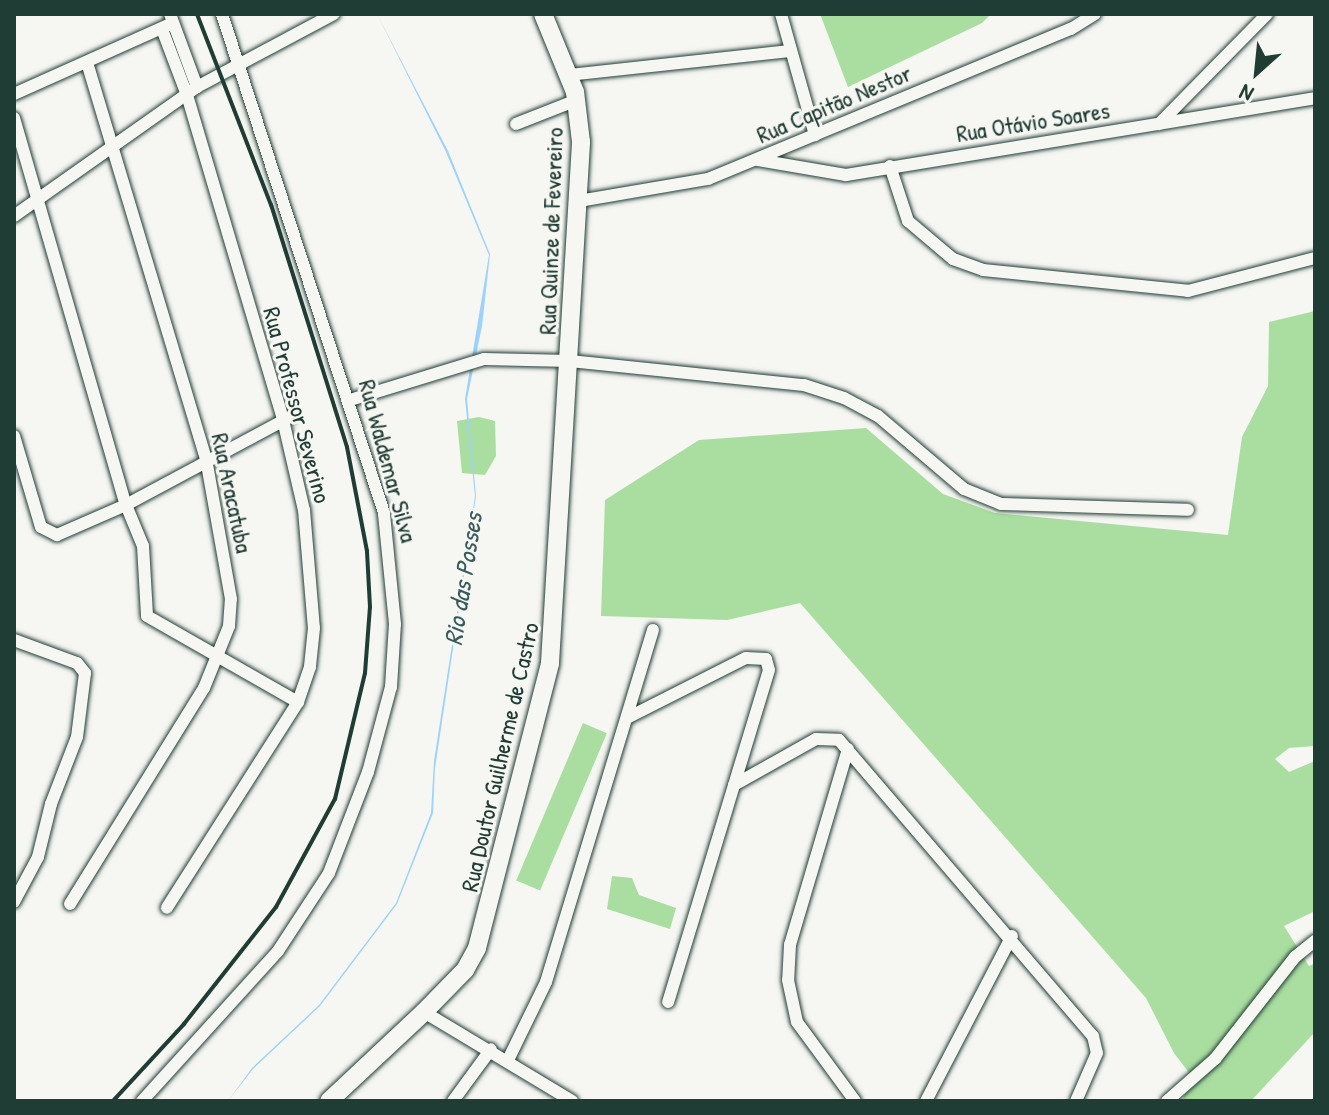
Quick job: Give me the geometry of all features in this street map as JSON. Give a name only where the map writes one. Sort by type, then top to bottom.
[{"type":"main road","name":"Rua Quinze de Fevereiro","points":[[547,16],[577,100],[579,201],[570,361]]},
{"type":"main road","name":"Rua Doutor Guilherme de Castro","points":[[329,1101],[424,1012],[477,948],[550,663],[570,361]]},
{"type":"street","name":"Rua Waldemar Silva","points":[[142,1101],[278,951],[329,873],[368,772],[391,687],[393,580],[384,513],[350,400],[222,14]]},
{"type":"street","points":[[14,216],[115,149],[192,91],[334,14]]},
{"type":"street","points":[[781,14],[815,135]]},
{"type":"street","name":"Rua Capitão Nestor","points":[[579,201],[708,179],[1057,35],[1095,14]]},
{"type":"street","points":[[1159,124],[1267,14]]},
{"type":"street","points":[[14,94],[87,63],[168,22]]},
{"type":"street","name":"Rua Professor Severino","points":[[167,908],[298,702],[310,667],[314,628],[304,510],[287,418],[192,91],[168,22]]},
{"type":"street","points":[[569,75],[791,51]]},
{"type":"street","name":"Rua Aracatuba","points":[[70,904],[177,734],[219,655],[231,599],[206,459],[87,63]]},
{"type":"street","name":"Rua Otávio Soares","points":[[758,160],[846,175],[1315,98]]},
{"type":"street","points":[[516,124],[577,100]]},
{"type":"street","points":[[14,118],[126,505],[143,546],[145,609],[151,622],[219,655],[298,702]]},
{"type":"street","points":[[890,166],[908,221],[953,259],[983,270],[1188,291],[1315,258]]},
{"type":"street","points":[[350,400],[484,359],[570,361],[804,385],[844,398],[878,416],[964,489],[1001,504],[1188,510]]},
{"type":"street","points":[[14,436],[41,527],[57,535],[126,505],[206,459],[287,418]]},
{"type":"street","points":[[14,629],[20,641],[77,663],[85,673],[85,696],[38,857],[14,902]]},
{"type":"street","points":[[508,1060],[546,982],[653,630]]},
{"type":"street","points":[[629,717],[746,658],[766,659],[769,670],[668,1002]]},
{"type":"street","points":[[734,785],[816,739],[839,740],[1012,936],[1093,1036],[1097,1053],[1076,1101]]},
{"type":"street","points":[[848,749],[790,945],[788,980],[797,1022],[855,1101]]},
{"type":"street","points":[[926,1101],[1012,936]]},
{"type":"street","points":[[1167,1101],[1215,1059],[1295,957],[1315,941]]},
{"type":"street","points":[[424,1012],[491,1049],[572,1101]]},
{"type":"street","points":[[453,1101],[491,1049]]},
{"type":"green space","points":[[820,14],[991,14],[982,23],[848,87]]},
{"type":"green space","points":[[1315,311],[1315,746],[1289,748],[1275,759],[1289,772],[1315,761],[1315,911],[1284,926],[1309,966],[1315,963],[1315,1032],[1251,1101],[1182,1101],[1193,1078],[1174,1053],[1146,998],[800,603],[727,620],[601,616],[605,500],[699,440],[866,428],[943,494],[995,513],[1228,535],[1242,437],[1268,386],[1269,322]]},
{"type":"green space","points":[[479,417],[495,421],[496,456],[485,475],[462,473],[457,421]]},
{"type":"green space","points":[[583,723],[607,733],[540,891],[516,880]]},
{"type":"green space","points":[[612,876],[632,878],[639,895],[676,908],[670,929],[607,909]]},
{"type":"water","name":"Rio das Posses","points":[[377,14],[448,151],[490,254],[482,326],[467,399],[476,496],[435,768],[433,813],[397,904],[320,1006],[253,1069],[228,1101],[252,1068],[319,1005],[396,903],[431,813],[434,761],[475,496],[465,399],[489,255],[446,152]]},
{"type":"railway","points":[[113,1101],[184,1024],[276,907],[335,799],[365,673],[370,607],[367,551],[347,447],[271,205],[197,14]]}]
